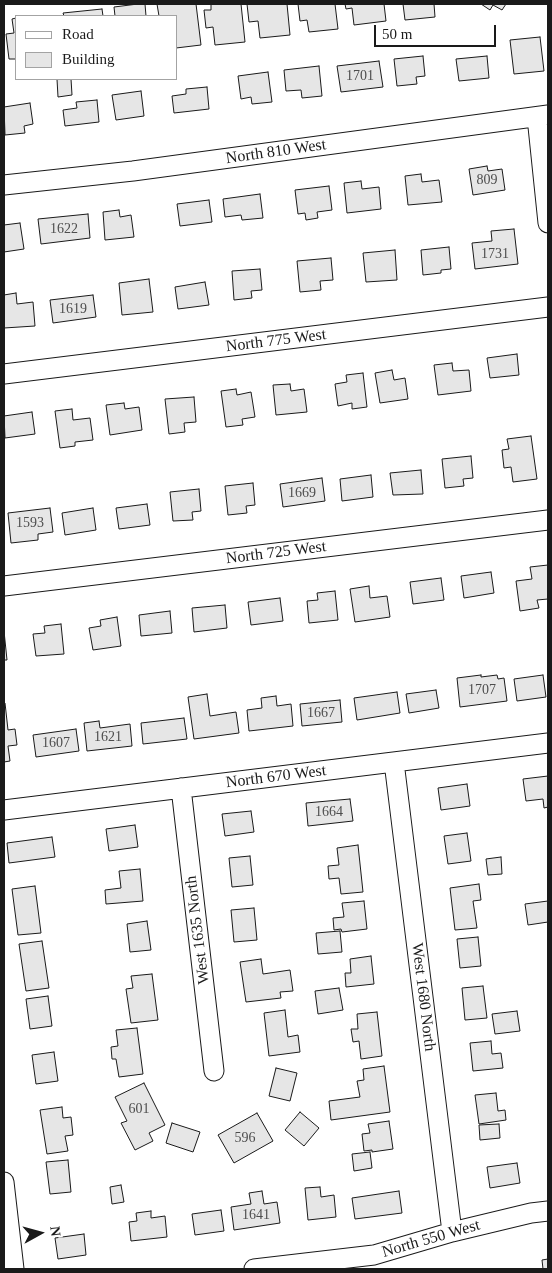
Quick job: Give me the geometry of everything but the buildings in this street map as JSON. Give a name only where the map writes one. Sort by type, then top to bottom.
[{"type":"street","name":"North 810 West","points":[[4,185],[143,170],[542,116]]},
{"type":"street","points":[[542,116],[548,222]]},
{"type":"street","name":"North 775 West","points":[[4,374],[548,307]]},
{"type":"street","name":"North 725 West","points":[[4,586],[548,520]]},
{"type":"street","name":"North 670 West","points":[[4,810],[548,743]]},
{"type":"street","name":"West 1680 North","points":[[394,762],[452,1232]]},
{"type":"street","name":"West 1635 North","points":[[181,788],[214,1071]]},
{"type":"street","points":[[4,1182],[14,1269]]},
{"type":"street","name":"North 550 West","points":[[254,1269],[374,1255],[452,1232],[531,1213],[548,1211]]}]
